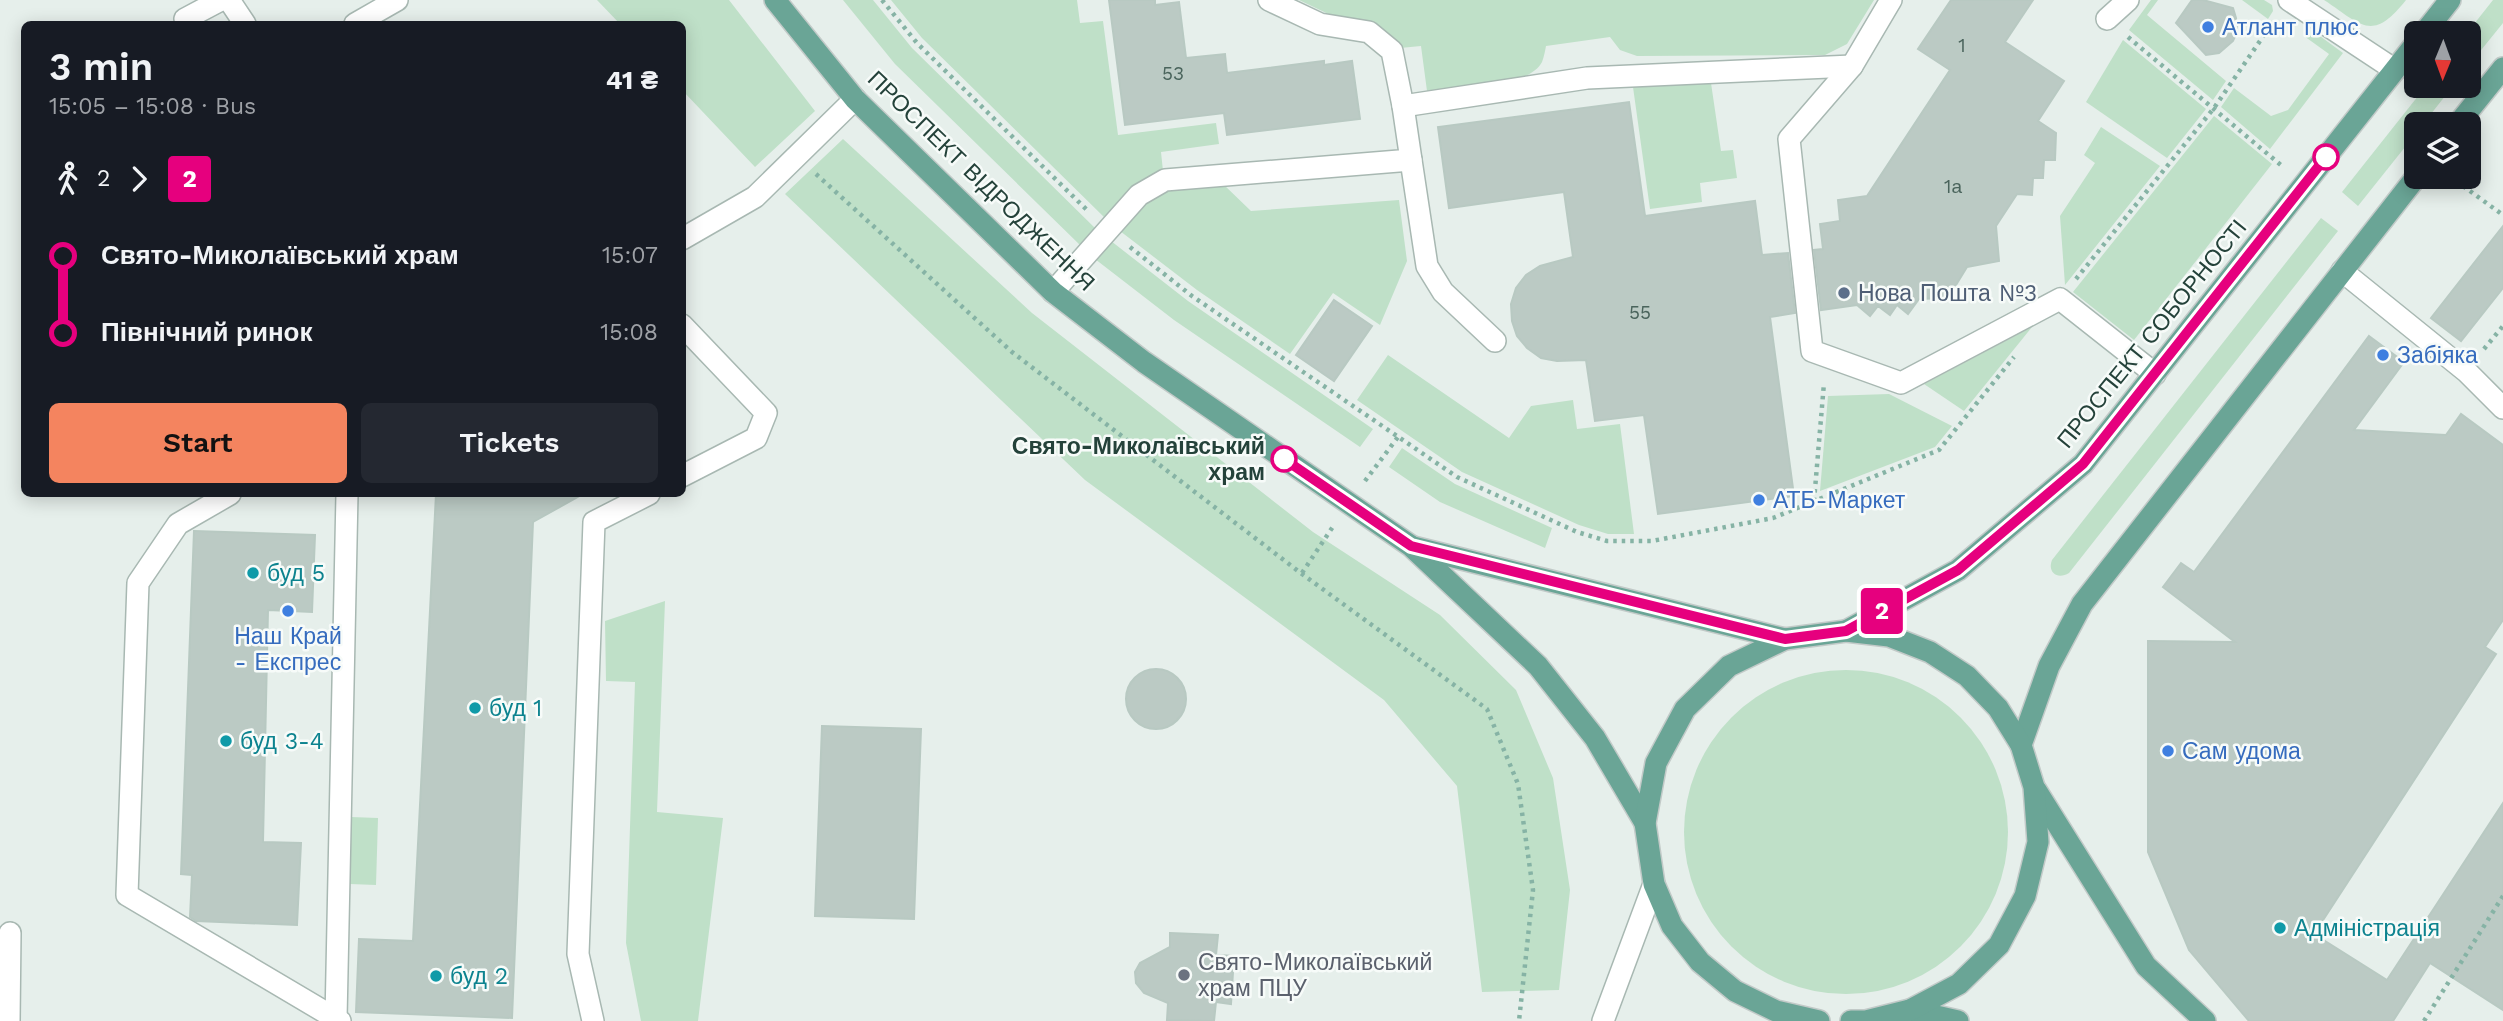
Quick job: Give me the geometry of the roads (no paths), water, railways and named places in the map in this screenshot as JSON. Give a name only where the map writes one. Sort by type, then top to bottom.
[{"type":"main road","name":"ПРОСПЕКТ ВІДРОДЖЕННЯ","points":[[775,0],[855,99],[1052,292],[1143,362],[1411,546]]},
{"type":"main road","points":[[2433,21],[2450,0]]},
{"type":"main road","name":"ПРОСПЕКТ СОБОРНОСТІ","points":[[1846,631],[1958,570],[2083,464],[2404,59]]},
{"type":"main road","points":[[2468,112],[2503,68]]},
{"type":"main road","points":[[2021,745],[2049,666],[2082,604],[2407,189]]},
{"type":"main road","points":[[1411,546],[1785,639]]},
{"type":"main road","points":[[1411,546],[1538,666],[1595,738],[1646,823]]},
{"type":"main road","points":[[1819,1021],[1776,1011],[1735,991],[1700,962],[1672,926],[1654,884],[1646,823],[1656,763],[1685,709],[1729,666],[1785,639],[1846,631],[1889,636],[1930,652],[1967,676],[1998,708],[2021,745],[2034,787],[2038,842],[2025,897],[1999,945],[1959,984],[1910,1010],[1866,1021],[1851,1021]]},
{"type":"main road","points":[[2034,787],[2146,966],[2205,1021]]},
{"type":"main road","points":[[1910,1010],[1958,1021]]},
{"type":"street","points":[[200,20],[221,0]]},
{"type":"street","points":[[229,0],[243,21]]},
{"type":"street","points":[[360,21],[397,0]]},
{"type":"street","points":[[1269,0],[1320,24],[1369,33],[1392,51],[1427,266],[1443,292],[1495,341]]},
{"type":"street","points":[[1891,0],[1853,66],[1788,139],[1812,351],[1901,383],[2060,299],[2155,374]]},
{"type":"street","points":[[2107,19],[2128,0]]},
{"type":"street","points":[[2285,5],[2395,70]]},
{"type":"street","points":[[1403,106],[1587,78],[1853,66]]},
{"type":"street","points":[[686,237],[755,197],[855,99]]},
{"type":"street","points":[[1052,292],[1139,195],[1165,180],[1411,160]]},
{"type":"street","points":[[2342,271],[2467,372],[2503,408]]},
{"type":"street","points":[[686,329],[765,413],[756,438],[686,474]]},
{"type":"street","points":[[225,497],[178,524],[138,583],[127,895],[338,1020],[347,497]]},
{"type":"street","points":[[593,1021],[578,954],[594,522],[643,497]]},
{"type":"street","points":[[1603,1021],[1654,884]]},
{"type":"street","points":[[9,1021],[10,933]]},
{"type":"place","name":"Атлант плюс","points":[[2208,27]]},
{"type":"place","name":"Нова Пошта №3","points":[[1844,293]]},
{"type":"place","name":"Забіяка","points":[[2383,355]]},
{"type":"place","name":"Свято-Миколаївський храм","points":[[1284,459]]},
{"type":"place","name":"АТБ-Маркет","points":[[1759,500]]},
{"type":"place","name":"буд 5","points":[[253,573]]},
{"type":"place","name":"Наш Край - Експрес","points":[[288,611]]},
{"type":"place","name":"буд 1","points":[[475,708]]},
{"type":"place","name":"буд 3-4","points":[[226,741]]},
{"type":"place","name":"Сам удома","points":[[2168,751]]},
{"type":"place","name":"Адміністрація","points":[[2280,928]]},
{"type":"place","name":"Свято-Миколаївський храм ПЦУ","points":[[1184,975]]},
{"type":"place","name":"буд 2","points":[[436,976]]}]
